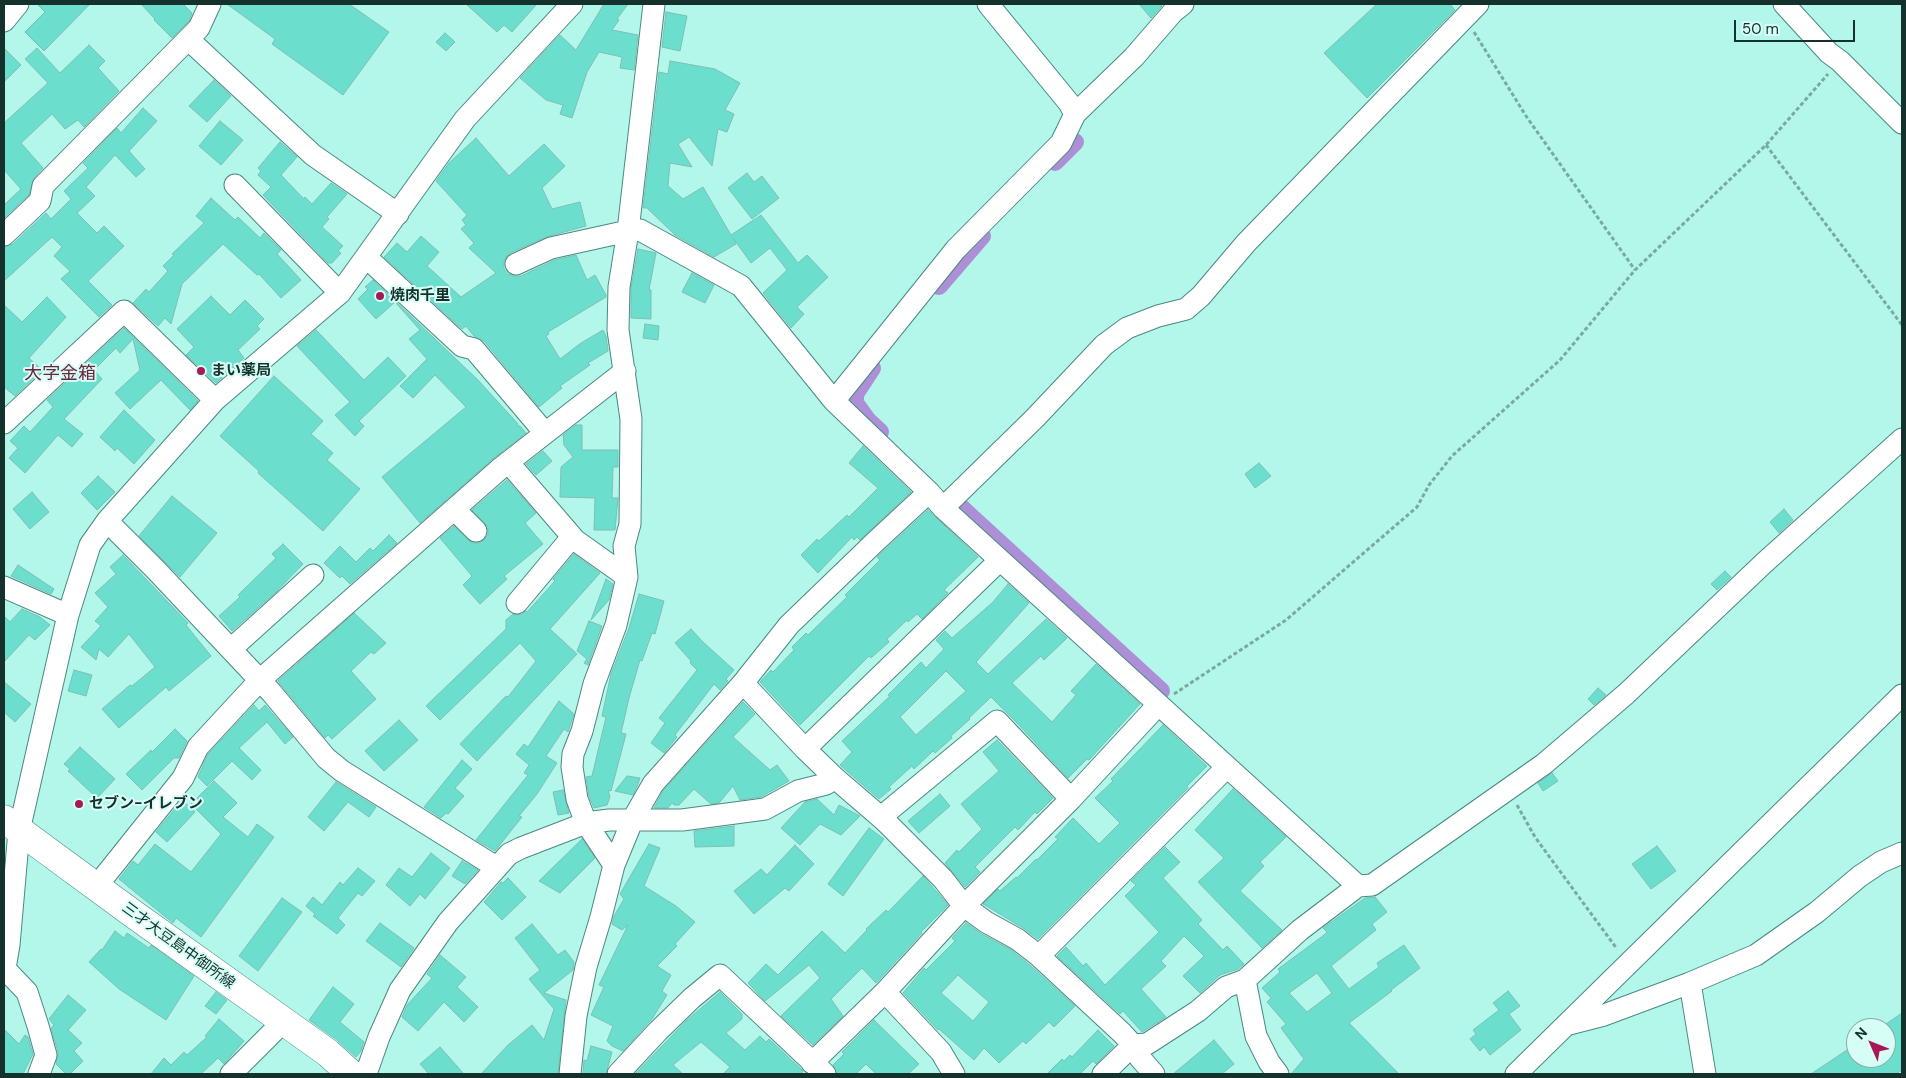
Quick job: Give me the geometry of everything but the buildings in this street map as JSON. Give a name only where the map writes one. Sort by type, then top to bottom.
[{"type":"main road","name":"三才大豆島中御所線","points":[[11,825],[328,1054],[351,1074]]},
{"type":"street","points":[[4,22],[18,4]]},
{"type":"street","points":[[4,235],[40,201],[43,186],[199,28],[210,4]]},
{"type":"street","points":[[40,1074],[46,1055],[27,992],[5,971],[13,888],[11,825],[68,615],[90,545],[108,521],[215,400],[340,293],[465,119],[572,4]]},
{"type":"street","points":[[614,865],[586,823],[577,799],[572,767],[573,754],[582,731],[594,684],[616,625],[628,577],[624,546],[630,524],[631,419],[618,330],[619,287],[628,231],[654,4]]},
{"type":"street","points":[[988,4],[1069,102],[1075,114]]},
{"type":"street","points":[[834,401],[956,249],[1061,143],[1075,114],[1134,57],[1173,12],[1184,4]]},
{"type":"street","points":[[1784,4],[1829,53],[1840,60],[1902,123]]},
{"type":"street","points":[[944,508],[1035,418],[1104,345],[1127,328],[1186,308],[1202,296],[1246,243],[1471,10]]},
{"type":"street","points":[[188,39],[313,155],[398,214]]},
{"type":"street","points":[[235,185],[340,293]]},
{"type":"street","points":[[516,264],[551,248],[640,230],[741,286],[834,401],[944,508],[1227,767],[1365,886]]},
{"type":"street","points":[[366,257],[462,346],[474,349],[545,433]]},
{"type":"street","points":[[6,417],[124,311],[215,400]]},
{"type":"street","points":[[96,887],[183,778],[198,747],[260,680],[508,462],[625,371]]},
{"type":"street","points":[[1104,1074],[1133,1045],[1147,1044],[1198,1011],[1226,986],[1245,980],[1300,930],[1544,764],[1626,694],[1764,563],[1902,439]]},
{"type":"street","points":[[508,462],[572,537],[628,577]]},
{"type":"street","points":[[570,1074],[576,1016],[586,967],[614,865],[633,819],[653,784],[743,683],[789,625],[929,492]]},
{"type":"street","points":[[454,509],[476,531]]},
{"type":"street","points":[[108,521],[260,680],[326,758],[342,771],[496,867]]},
{"type":"street","points":[[518,602],[572,537]]},
{"type":"street","points":[[805,749],[1000,560]]},
{"type":"street","points":[[231,649],[313,575]]},
{"type":"street","points":[[4,587],[68,615]]},
{"type":"street","points":[[743,683],[805,749],[835,778],[881,817],[943,879],[964,906],[986,922],[1017,939],[1039,956],[1133,1045],[1140,1058],[1154,1074]]},
{"type":"street","points":[[1517,1073],[1902,695]]},
{"type":"street","points":[[618,1074],[692,998],[720,975],[818,1069],[884,992],[964,906],[1071,799],[1158,705]]},
{"type":"street","points":[[881,817],[997,721],[1071,799]]},
{"type":"street","points":[[1039,956],[1227,767]]},
{"type":"street","points":[[366,1074],[379,1037],[400,990],[448,922],[509,854],[586,823],[633,819],[682,820],[765,810],[798,791],[826,784],[835,778]]},
{"type":"street","points":[[1567,1024],[1604,1014],[1690,984],[1756,955],[1817,912],[1860,876],[1881,862],[1902,853]]},
{"type":"street","points":[[4,924],[13,888]]},
{"type":"street","points":[[1245,980],[1256,1036],[1269,1062],[1278,1074]]},
{"type":"street","points":[[1690,984],[1705,1074]]},
{"type":"street","points":[[884,992],[941,1052],[954,1074]]},
{"type":"street","points":[[231,1074],[283,1022]]},
{"type":"path","points":[[1471,10],[1526,116],[1635,270]]},
{"type":"path","points":[[1158,705],[1286,620],[1417,507],[1429,485],[1452,456],[1560,360],[1635,270],[1766,145],[1840,60]]},
{"type":"path","points":[[1766,145],[1902,325]]},
{"type":"path","points":[[1508,789],[1535,837],[1628,964]]},
{"type":"waterway","points":[[1055,162],[1075,142]]},
{"type":"waterway","points":[[939,286],[982,236]]},
{"type":"waterway","points":[[872,368],[855,394],[855,403],[868,421],[880,432]]},
{"type":"waterway","points":[[959,506],[1161,691]]},
{"type":"place","name":"焼肉千里","points":[[380,296]]},
{"type":"place","name":"まい薬局","points":[[201,371]]},
{"type":"place","name":"セブン-イレブン","points":[[79,804]]},
{"type":"district","name":"大字金箱","points":[[60,374]]}]
